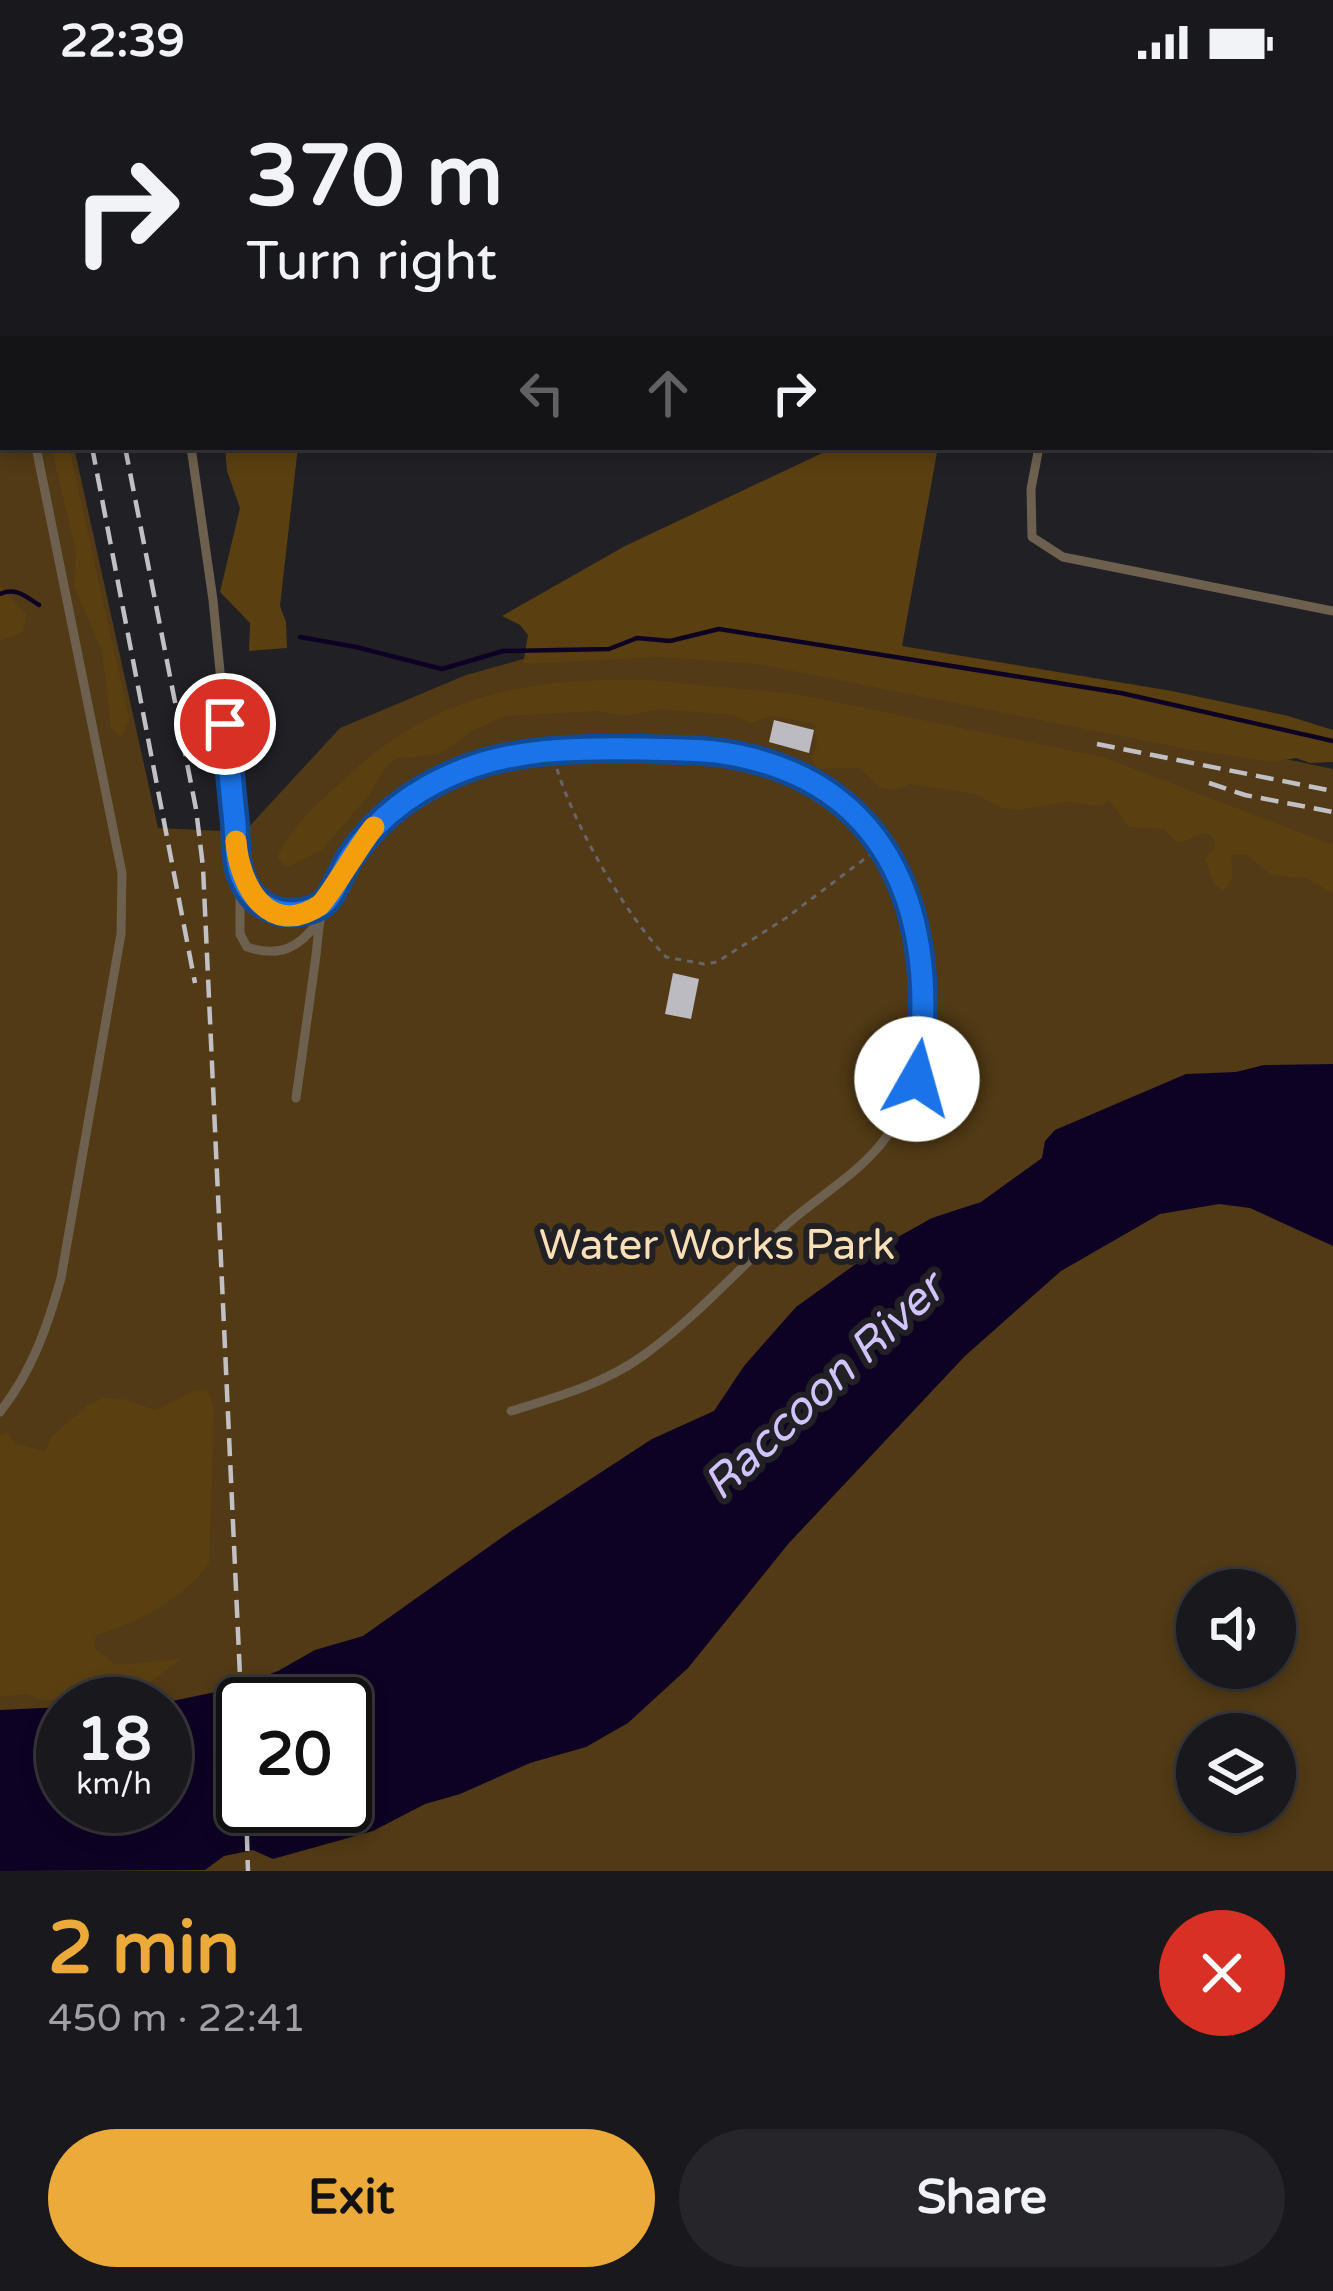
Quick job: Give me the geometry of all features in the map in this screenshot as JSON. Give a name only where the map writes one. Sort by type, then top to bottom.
[{"type":"lane","points":[[0,1412],[29,1369],[61,1278],[123,902],[119,847],[37,450]]},
{"type":"lane","points":[[191,450],[213,600],[240,874],[240,934],[248,947],[274,953],[289,950],[322,916]]},
{"type":"lane","points":[[1038,450],[1030,489],[1031,537],[1064,557],[1333,611]]},
{"type":"lane","points":[[296,1098],[324,903],[352,854],[373,829],[422,789],[482,763],[603,748],[718,752],[748,758],[778,767],[833,798],[882,846],[904,887],[922,964],[923,1041],[917,1079],[900,1115],[860,1166],[810,1203],[646,1354],[567,1394],[511,1411]]},
{"type":"lane","points":[[240,874],[257,902],[268,908],[302,913],[324,903]]},
{"type":"path","points":[[552,753],[583,833],[667,957],[717,962],[786,918],[882,846]]},
{"type":"green space","name":"Water Works Park","points":[[0,450],[75,450],[158,828],[244,832],[340,728],[466,675],[581,643],[791,656],[1333,769],[1333,1871],[0,1871]]},
{"type":"shaded area","points":[[52,450],[70,450],[129,717],[122,738],[111,728],[102,651],[74,586],[76,552]]},
{"type":"shaded area","points":[[225,450],[298,450],[280,606],[287,648],[249,651],[250,623],[220,592],[240,508]]},
{"type":"shaded area","points":[[829,450],[937,450],[902,646],[1172,691],[1288,716],[1333,730],[1333,762],[1296,758],[1272,762],[1187,749],[757,664],[661,657],[523,664],[528,635],[502,616],[625,546]]},
{"type":"shaded area","points":[[0,586],[26,614],[23,632],[0,641]]},
{"type":"shaded area","points":[[648,680],[796,694],[1103,757],[1333,845],[1333,893],[1305,878],[1272,875],[1245,854],[1231,854],[1232,877],[1224,890],[1215,886],[1205,859],[1215,847],[1207,833],[1181,842],[1164,829],[1128,827],[1109,800],[1101,806],[1069,802],[1017,810],[975,794],[909,784],[894,790],[880,787],[859,768],[818,769],[811,759],[817,745],[815,724],[773,716],[750,723],[733,715],[660,709],[626,716],[596,711],[506,716],[472,731],[440,754],[398,758],[385,767],[369,795],[323,849],[286,868],[277,858],[297,826],[342,781],[411,728],[447,710],[521,688]]},
{"type":"shaded area","points":[[196,1390],[209,1392],[214,1410],[209,1564],[158,1608],[96,1635],[94,1648],[116,1665],[181,1659],[157,1677],[36,1677],[36,1698],[0,1697],[0,1436],[7,1432],[16,1444],[45,1451],[52,1436],[88,1405],[104,1398],[155,1410]]},
{"type":"water","name":"Raccoon River","points":[[1333,1064],[1333,1246],[1250,1208],[1219,1204],[1160,1214],[1061,1271],[965,1356],[789,1543],[688,1668],[628,1723],[586,1747],[530,1763],[425,1804],[372,1831],[372,1677],[262,1677],[315,1650],[363,1636],[652,1439],[714,1411],[744,1366],[796,1307],[878,1248],[932,1218],[981,1202],[1042,1158],[1045,1141],[1055,1130],[1186,1074],[1236,1072],[1264,1065]]},
{"type":"water","points":[[216,1692],[216,1833],[366,1833],[273,1859],[253,1850],[224,1856],[205,1870],[0,1871],[0,1710],[36,1708],[36,1833],[192,1833],[192,1697]]},
{"type":"building","points":[[774,720],[814,730],[809,753],[769,742]]},
{"type":"building","points":[[673,973],[699,979],[691,1019],[665,1014]]},
{"type":"waterway","points":[[0,594],[16,592],[39,605]]},
{"type":"waterway","points":[[300,637],[442,669],[503,651],[609,649],[637,638],[670,641],[719,629],[1121,693],[1333,741]]},
{"type":"railway","points":[[93,450],[195,983]]},
{"type":"railway","points":[[126,450],[196,809],[203,867],[240,1677]]},
{"type":"railway","points":[[1097,744],[1333,791]]},
{"type":"railway","points":[[1209,783],[1333,812]]},
{"type":"railway","points":[[247,1833],[248,1871]]},
{"type":"slow traffic","points":[[236,841],[240,874],[257,902],[285,913],[302,913],[324,903],[374,827]]},
{"type":"route","points":[[225,724],[240,874],[257,902],[285,913],[302,913],[324,903],[352,854],[398,806],[451,774],[482,763],[603,748],[718,752],[778,767],[807,781],[857,818],[897,868],[922,964],[923,1041],[917,1079]]}]
